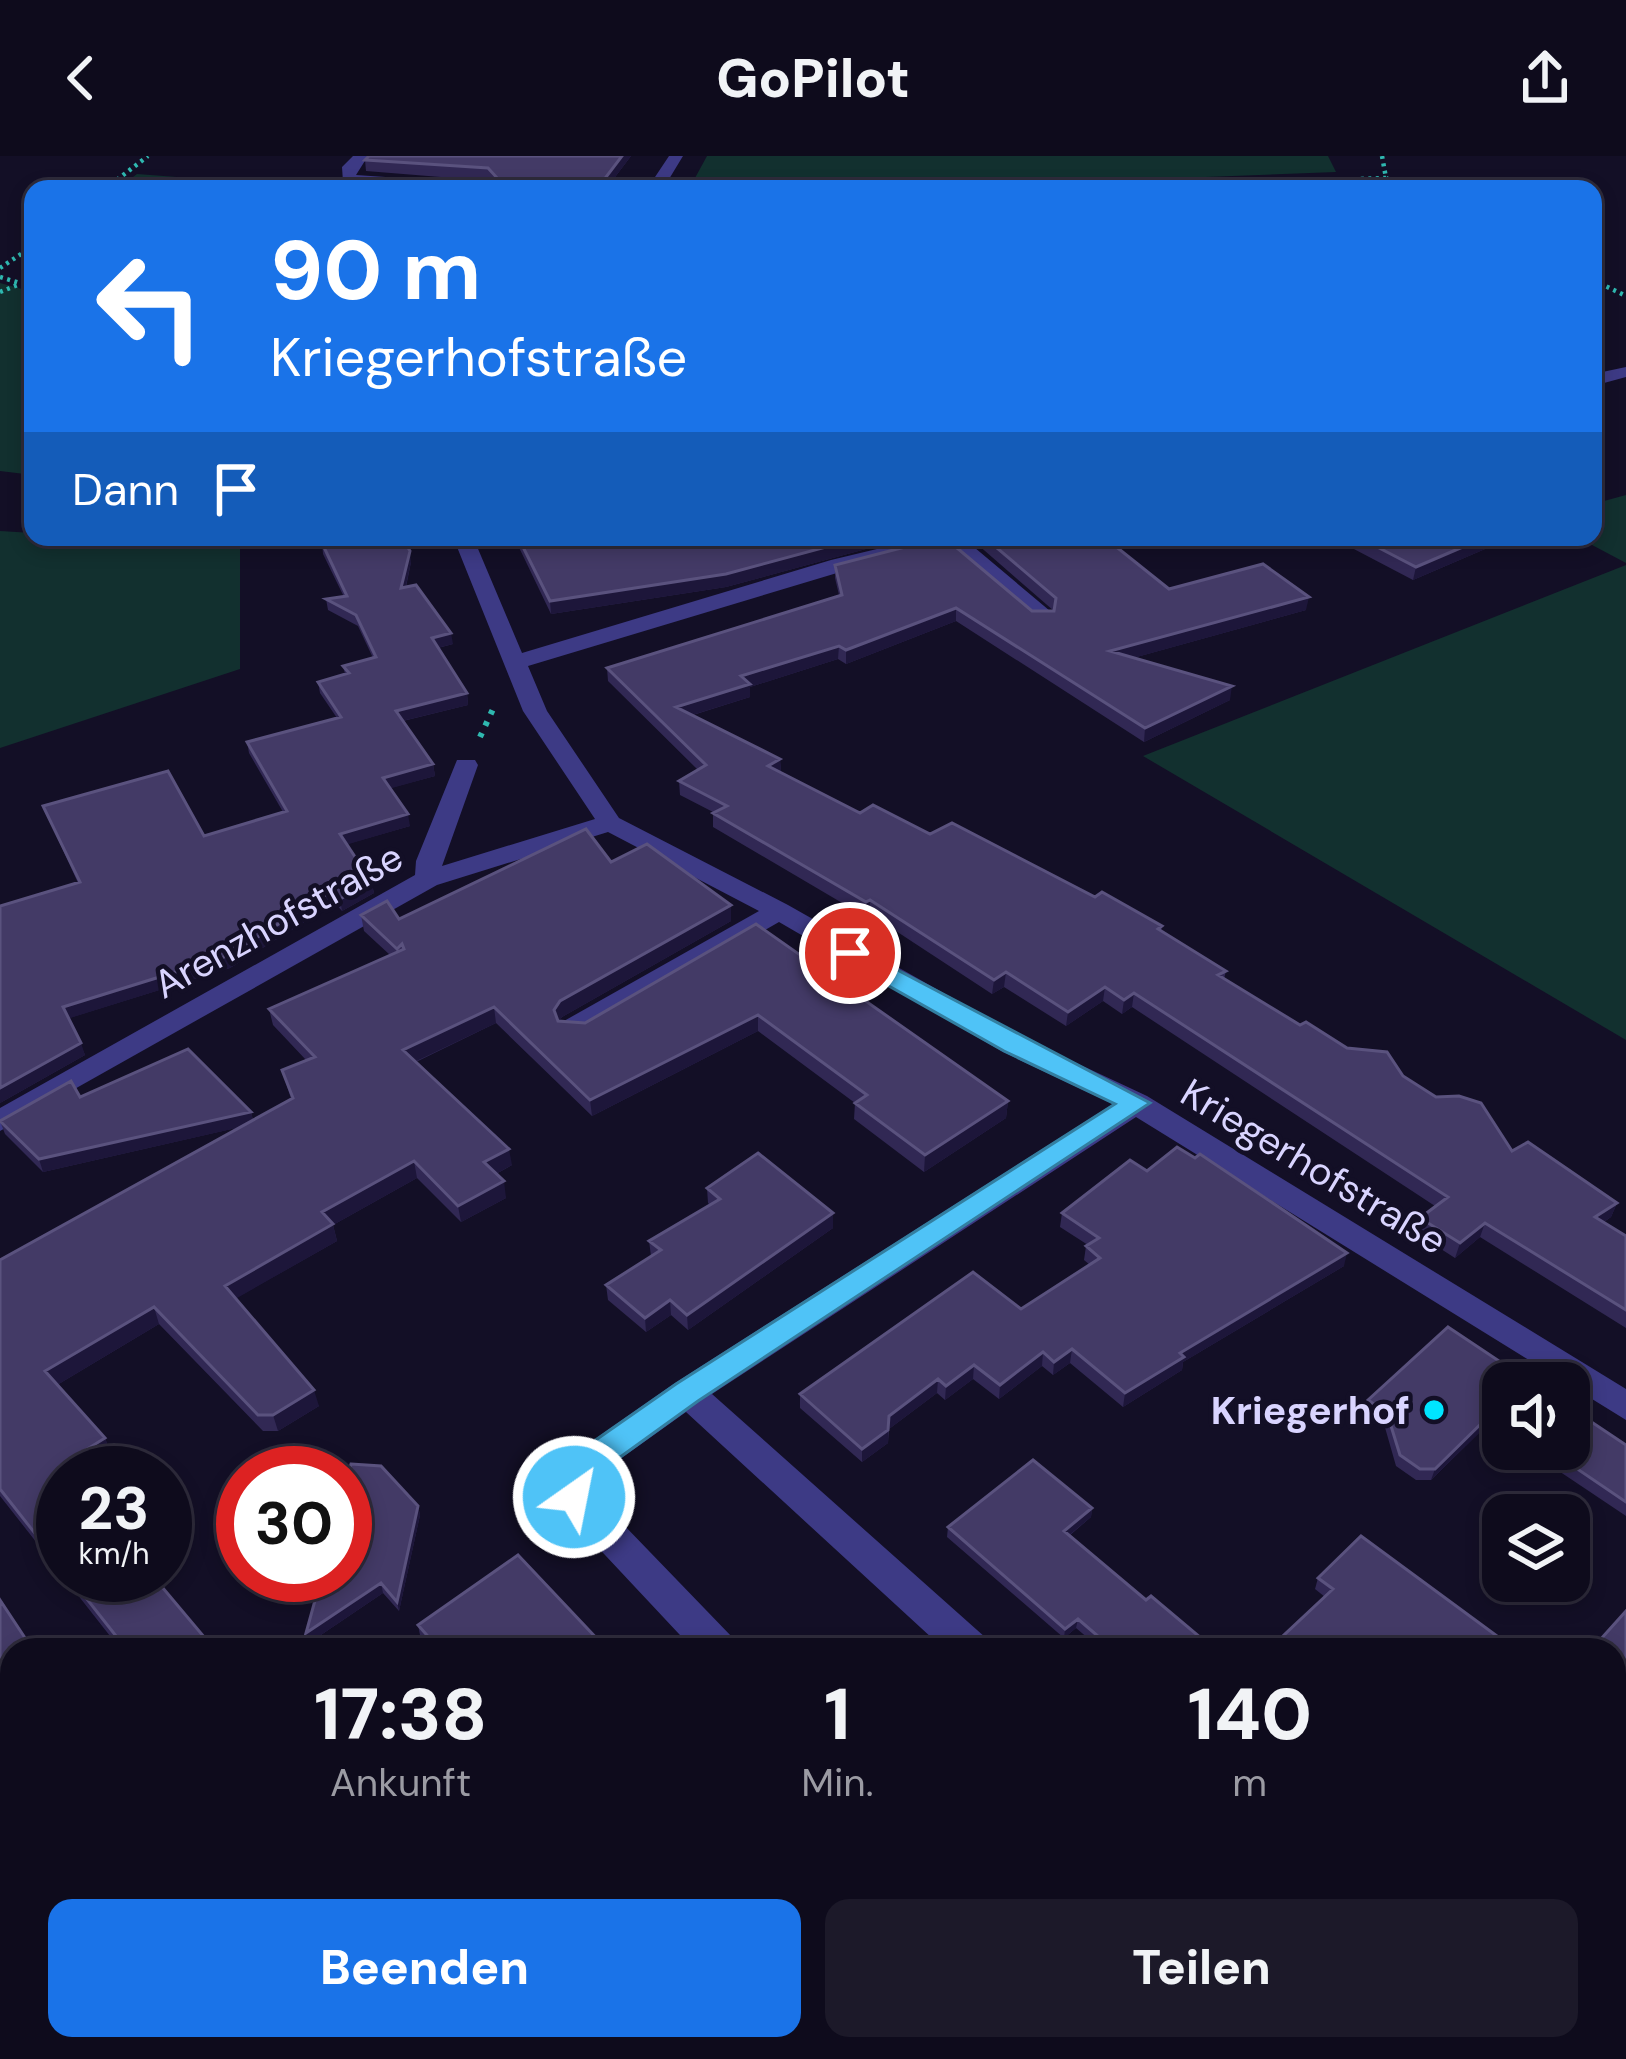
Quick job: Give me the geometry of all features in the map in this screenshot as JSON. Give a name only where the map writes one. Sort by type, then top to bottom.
[{"type":"street","points":[[362,156],[350,167],[348,179],[362,180]]},
{"type":"street","name":"Kriegerhofstraße","points":[[467,546],[535,711],[610,823],[779,910],[958,1015],[1136,1103],[1626,1406]]},
{"type":"street","points":[[517,662],[915,546]]},
{"type":"street","points":[[961,546],[1042,616]]},
{"type":"street","points":[[428,879],[466,765]]},
{"type":"street","name":"Arenzhofstraße","points":[[0,1121],[428,879],[610,823]]},
{"type":"street","points":[[574,1028],[779,910]]},
{"type":"street","points":[[708,1638],[574,1497],[578,1470],[687,1393],[1136,1103]]},
{"type":"street","points":[[687,1393],[958,1638]]},
{"type":"path","points":[[117,180],[148,156]]},
{"type":"path","points":[[1382,156],[1386,178]]},
{"type":"path","points":[[1335,180],[1390,180]]},
{"type":"path","points":[[0,278],[24,285]]},
{"type":"path","points":[[0,292],[20,284]]},
{"type":"green space","points":[[707,156],[1328,156],[1336,172],[1127,180],[694,180]]},
{"type":"green space","points":[[137,174],[215,180],[129,180]]},
{"type":"green space","points":[[0,283],[24,290],[24,474],[0,471]]},
{"type":"green space","points":[[1626,495],[1626,563],[1594,546],[1602,546],[1602,502]]},
{"type":"green space","points":[[0,531],[24,532],[24,546],[240,546],[240,669],[0,748]]},
{"type":"green space","points":[[1626,565],[1626,1040],[1143,756]]},
{"type":"building","points":[[369,156],[622,156],[604,180],[499,180],[488,168],[365,160]]},
{"type":"building","points":[[323,546],[407,546],[401,588],[416,585],[451,633],[432,638],[467,693],[396,711],[433,764],[383,778],[408,814],[340,834],[371,881],[340,899],[332,891],[227,956],[63,1007],[81,1043],[0,1088],[0,906],[80,882],[43,806],[168,771],[204,836],[287,811],[247,742],[341,717],[318,682],[349,673],[343,666],[376,657],[356,615],[326,599],[347,596]]},
{"type":"building","points":[[522,546],[830,546],[726,574],[550,601]]},
{"type":"building","points":[[909,546],[955,546],[1032,611],[1054,611],[1056,598],[995,546],[1115,546],[1169,589],[1263,564],[1309,597],[1110,651],[1232,686],[1145,728],[956,608],[846,650],[839,646],[741,676],[750,684],[676,707],[780,759],[768,766],[860,813],[873,805],[930,834],[952,823],[1095,897],[1102,892],[1162,926],[1158,929],[1226,971],[1218,975],[1300,1025],[1306,1022],[1347,1048],[1387,1052],[1403,1076],[1436,1097],[1459,1096],[1481,1103],[1512,1151],[1528,1142],[1617,1203],[1595,1217],[1626,1236],[1626,1310],[1485,1223],[1460,1243],[1420,1218],[1448,1197],[1134,993],[1124,1000],[1105,987],[1068,1012],[1006,972],[994,980],[870,900],[866,902],[713,813],[727,806],[679,781],[706,765],[607,668],[842,595],[835,565]]},
{"type":"building","points":[[1375,546],[1465,546],[1416,567]]},
{"type":"building","points":[[586,829],[611,862],[647,844],[731,905],[560,1001],[554,1010],[558,1021],[585,1023],[756,924],[1008,1101],[925,1155],[855,1103],[867,1095],[758,1015],[590,1100],[494,1007],[403,1050],[509,1149],[484,1162],[504,1181],[458,1206],[414,1161],[322,1212],[333,1224],[225,1286],[314,1390],[273,1415],[258,1415],[154,1307],[45,1371],[105,1438],[92,1446],[36,1446],[36,1535],[0,1489],[0,1260],[293,1098],[282,1070],[315,1057],[269,1009],[404,949],[402,944],[397,949],[361,915],[387,901],[399,919]]},
{"type":"building","points":[[188,1049],[251,1112],[39,1159],[0,1121],[71,1081],[80,1097]]},
{"type":"building","points":[[1177,1147],[1195,1158],[1200,1154],[1347,1253],[1180,1353],[1184,1357],[1125,1393],[1072,1349],[1054,1362],[1043,1352],[1000,1385],[974,1365],[946,1386],[938,1379],[889,1416],[888,1430],[862,1449],[800,1394],[973,1272],[1021,1309],[1100,1258],[1086,1246],[1099,1238],[1062,1213],[1130,1160],[1147,1171]]},
{"type":"building","points":[[758,1153],[833,1213],[687,1315],[670,1300],[645,1318],[606,1285],[661,1250],[649,1241],[720,1199],[707,1188]]},
{"type":"building","name":"Kriegerhof","points":[[1448,1327],[1500,1362],[1482,1362],[1482,1423],[1435,1469],[1420,1469],[1400,1455],[1387,1413],[1368,1400]]},
{"type":"building","points":[[1590,1421],[1626,1445],[1626,1502],[1579,1470],[1590,1470]]},
{"type":"building","points":[[1033,1460],[1092,1508],[1064,1531],[1146,1600],[1151,1596],[1201,1638],[1100,1638],[1078,1619],[1065,1629],[948,1527]]},
{"type":"building","points":[[372,1465],[381,1466],[418,1506],[397,1602],[381,1583],[372,1589]]},
{"type":"building","points":[[1361,1536],[1500,1638],[1281,1638],[1333,1589],[1318,1578]]},
{"type":"building","points":[[518,1555],[596,1638],[429,1638],[418,1625]]},
{"type":"building","points":[[0,1600],[25,1638],[0,1638]]},
{"type":"building","points":[[89,1602],[175,1602],[205,1638],[118,1638]]},
{"type":"building","points":[[315,1602],[352,1602],[306,1633]]},
{"type":"building","points":[[1626,1611],[1626,1638],[1602,1638]]},
{"type":"place","name":"Kriegerhof","points":[[1434,1410]]},
{"type":"route","points":[[574,1497],[578,1470],[687,1393],[1136,1103],[1013,1045],[850,953]]}]
